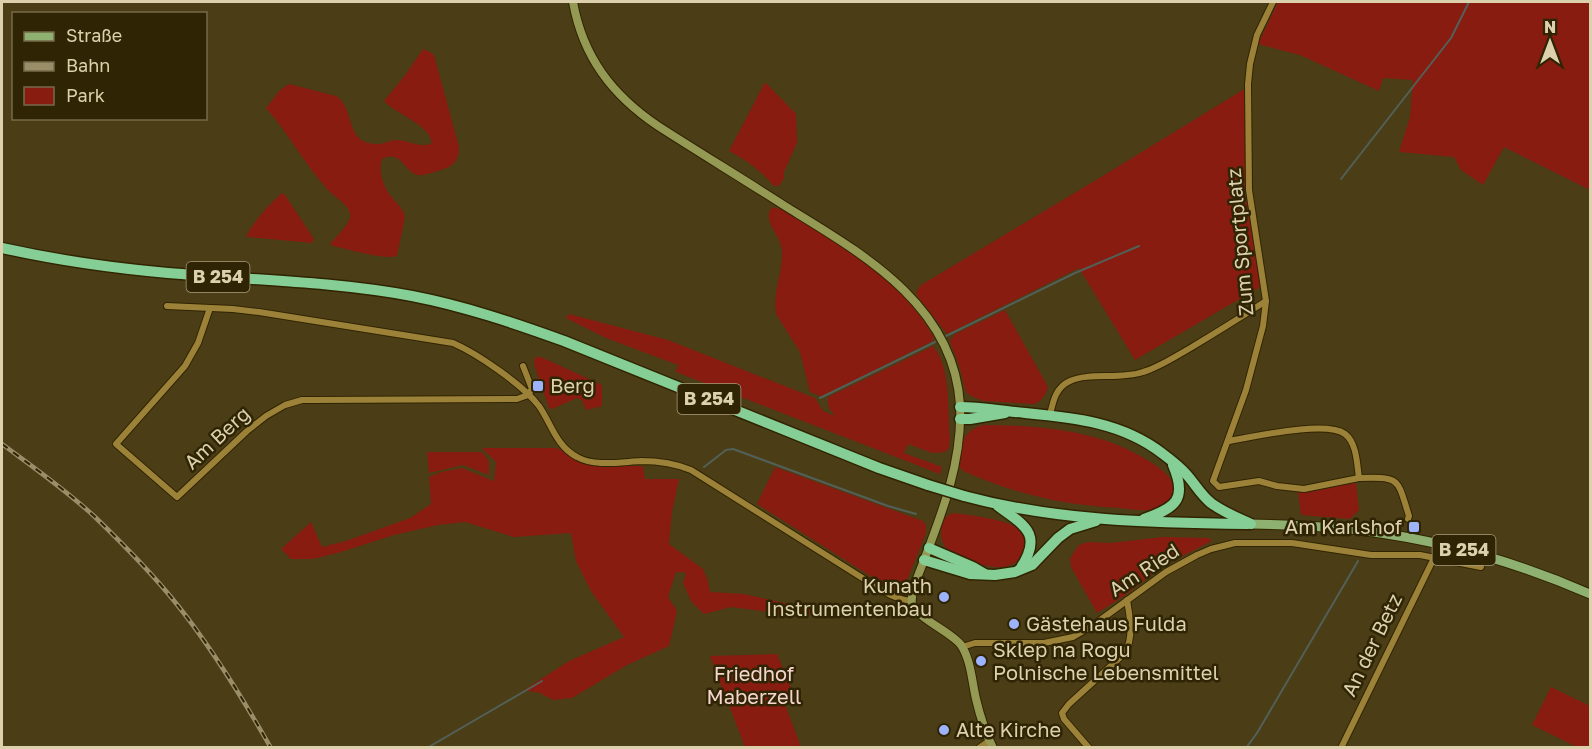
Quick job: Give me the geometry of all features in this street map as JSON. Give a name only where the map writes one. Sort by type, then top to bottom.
[{"type":"highway","name":"B 254","points":[[2,248],[121,268],[299,282],[412,296],[512,322],[879,468],[964,496],[1035,511],[1104,519],[1251,524]]},
{"type":"highway","points":[[960,407],[993,408],[1084,419],[1122,431],[1155,448],[1185,472],[1212,504],[1251,524]]},
{"type":"highway","points":[[960,419],[1012,412]]},
{"type":"highway","points":[[1137,521],[1166,510],[1176,500],[1179,494],[1179,482],[1172,462]]},
{"type":"highway","points":[[995,504],[1024,525],[1030,536],[1031,548],[1020,570]]},
{"type":"highway","points":[[924,560],[970,574],[1005,574],[1032,565],[1070,529],[1104,519]]},
{"type":"highway","points":[[929,548],[985,574]]},
{"type":"main road","name":"B 254","points":[[1251,524],[1332,528],[1411,538],[1501,561],[1590,594]]},
{"type":"street","points":[[573,2],[578,25],[591,57],[612,87],[640,114],[853,249],[891,277],[920,308],[940,338],[951,360],[956,378],[960,407],[958,447],[945,504],[913,589],[912,601],[915,608],[927,620],[962,646],[968,662],[976,702],[991,744],[979,747]]},
{"type":"street","name":"Zum Sportplatz","points":[[1273,2],[1257,35],[1248,84],[1249,190],[1266,301],[1263,326],[1246,390],[1213,481],[1219,487],[1259,481],[1304,489],[1359,478]]},
{"type":"street","points":[[1050,414],[1057,392],[1072,380],[1129,375],[1154,368],[1266,301]]},
{"type":"street","points":[[167,306],[259,312],[453,343],[493,367],[528,395],[540,408],[562,445],[577,458],[600,462],[668,462],[691,470],[883,591],[903,601],[912,601]]},
{"type":"street","name":"Am Berg","points":[[210,308],[198,343],[185,366],[116,444],[177,497],[247,431],[266,416],[293,402],[517,399],[528,395]]},
{"type":"street","points":[[523,366],[532,389],[528,395]]},
{"type":"street","points":[[1228,441],[1314,428],[1330,428],[1345,434],[1353,446],[1359,478],[1386,477],[1394,481],[1400,487],[1408,519]]},
{"type":"street","name":"Am Ried","points":[[962,646],[975,643],[1044,643],[1073,637],[1183,562],[1211,549],[1235,543],[1292,543],[1363,554],[1409,554],[1481,567]]},
{"type":"street","name":"An der Betz","points":[[1341,747],[1434,558]]},
{"type":"street","points":[[1089,747],[1064,719],[1062,713],[1125,653],[1131,633],[1127,600]]},
{"type":"green space","points":[[1278,2],[1590,2],[1590,190],[1504,147],[1483,185],[1461,170],[1454,157],[1399,152],[1410,117],[1413,80],[1383,78],[1379,91],[1300,55],[1258,44]]},
{"type":"green space","points":[[423,49],[434,55],[459,147],[457,159],[447,168],[417,175],[394,157],[382,159],[381,173],[384,183],[405,217],[397,256],[375,255],[333,246],[330,244],[343,230],[350,217],[349,210],[320,180],[266,108],[280,90],[289,84],[336,96],[346,109],[355,133],[367,143],[380,144],[401,140],[428,145],[432,143],[425,130],[384,101]]},
{"type":"green space","points":[[766,83],[796,114],[797,143],[779,186],[774,186],[754,167],[729,151]]},
{"type":"green space","points":[[1246,88],[1245,193],[1260,287],[1135,360],[1079,268],[947,334],[918,297],[916,292],[921,285]]},
{"type":"green space","points":[[282,193],[314,239],[312,243],[246,236],[262,213]]},
{"type":"green space","points":[[772,207],[783,210],[826,235],[867,263],[903,296],[933,336],[933,341],[827,394],[820,396],[810,392],[800,352],[776,314],[775,298],[782,251],[770,223],[769,212]]},
{"type":"green space","points":[[1005,310],[1048,387],[1043,398],[1034,404],[983,401],[971,396],[966,392],[950,342],[955,334]]},
{"type":"green space","points":[[569,314],[668,340],[815,398],[823,411],[835,416],[829,408],[828,397],[933,346],[939,355],[946,378],[949,448],[945,452],[932,453],[908,444],[904,453],[942,467],[940,474],[676,372],[678,365],[606,338],[566,318]]},
{"type":"green space","points":[[536,357],[541,357],[600,384],[602,386],[602,406],[587,410],[582,400],[577,398],[552,409],[549,408],[534,364]]},
{"type":"green space","points":[[983,425],[1029,426],[1075,432],[1118,445],[1158,467],[1173,483],[1174,492],[1166,504],[1156,509],[1134,510],[1053,500],[988,481],[963,471],[960,467],[962,446],[966,435]]},
{"type":"green space","points":[[482,448],[557,448],[602,465],[643,466],[645,479],[679,479],[672,512],[669,544],[703,569],[710,592],[744,594],[810,609],[809,617],[731,607],[704,614],[691,601],[683,583],[686,573],[676,572],[668,597],[677,611],[669,646],[627,665],[572,698],[553,700],[540,693],[524,690],[569,661],[624,637],[591,591],[576,561],[571,533],[514,537],[465,522],[438,525],[394,535],[313,559],[291,559],[281,549],[311,522],[322,547],[346,541],[410,518],[431,504],[429,477],[441,472],[462,468],[494,481],[496,462]]},
{"type":"green space","points":[[427,452],[482,452],[489,461],[489,475],[463,465],[429,473]]},
{"type":"green space","points":[[775,467],[923,521],[926,525],[926,533],[903,586],[896,588],[886,586],[757,504]]},
{"type":"green space","points":[[1356,483],[1359,510],[1350,519],[1301,515],[1298,492]]},
{"type":"green space","points":[[954,513],[996,520],[1017,528],[1024,537],[1025,543],[1020,559],[1000,567],[975,563],[952,553],[943,542],[941,535],[945,519]]},
{"type":"green space","points":[[1163,537],[1209,538],[1212,541],[1161,567],[1124,596],[1097,613],[1071,567],[1070,559],[1079,545],[1088,542],[1110,543]]},
{"type":"green space","name":"Friedhof Maberzell","points":[[777,654],[794,695],[783,699],[801,747],[745,747],[710,656]]},
{"type":"green space","points":[[1551,687],[1590,706],[1590,747],[1577,747],[1532,725]]},
{"type":"waterway","points":[[1341,179],[1451,38],[1469,2]]},
{"type":"waterway","points":[[946,336],[1075,273],[1139,246]]},
{"type":"waterway","points":[[820,398],[935,342]]},
{"type":"waterway","points":[[704,467],[726,450],[733,449],[888,506],[916,514]]},
{"type":"waterway","points":[[1246,748],[1358,561]]},
{"type":"waterway","points":[[427,748],[542,681]]},
{"type":"railway","points":[[2,444],[84,507],[128,549],[159,583],[216,658],[271,748]]},
{"type":"place","name":"Berg","points":[[538,386]]},
{"type":"place","name":"Am Karlshof","points":[[1414,527]]},
{"type":"place","name":"Kunath Instrumentenbau","points":[[944,597]]},
{"type":"place","name":"Gästehaus Fulda","points":[[1014,624]]},
{"type":"place","name":"Sklep na Rogu Polnische Lebensmittel","points":[[981,661]]},
{"type":"place","name":"Alte Kirche","points":[[944,730]]}]
